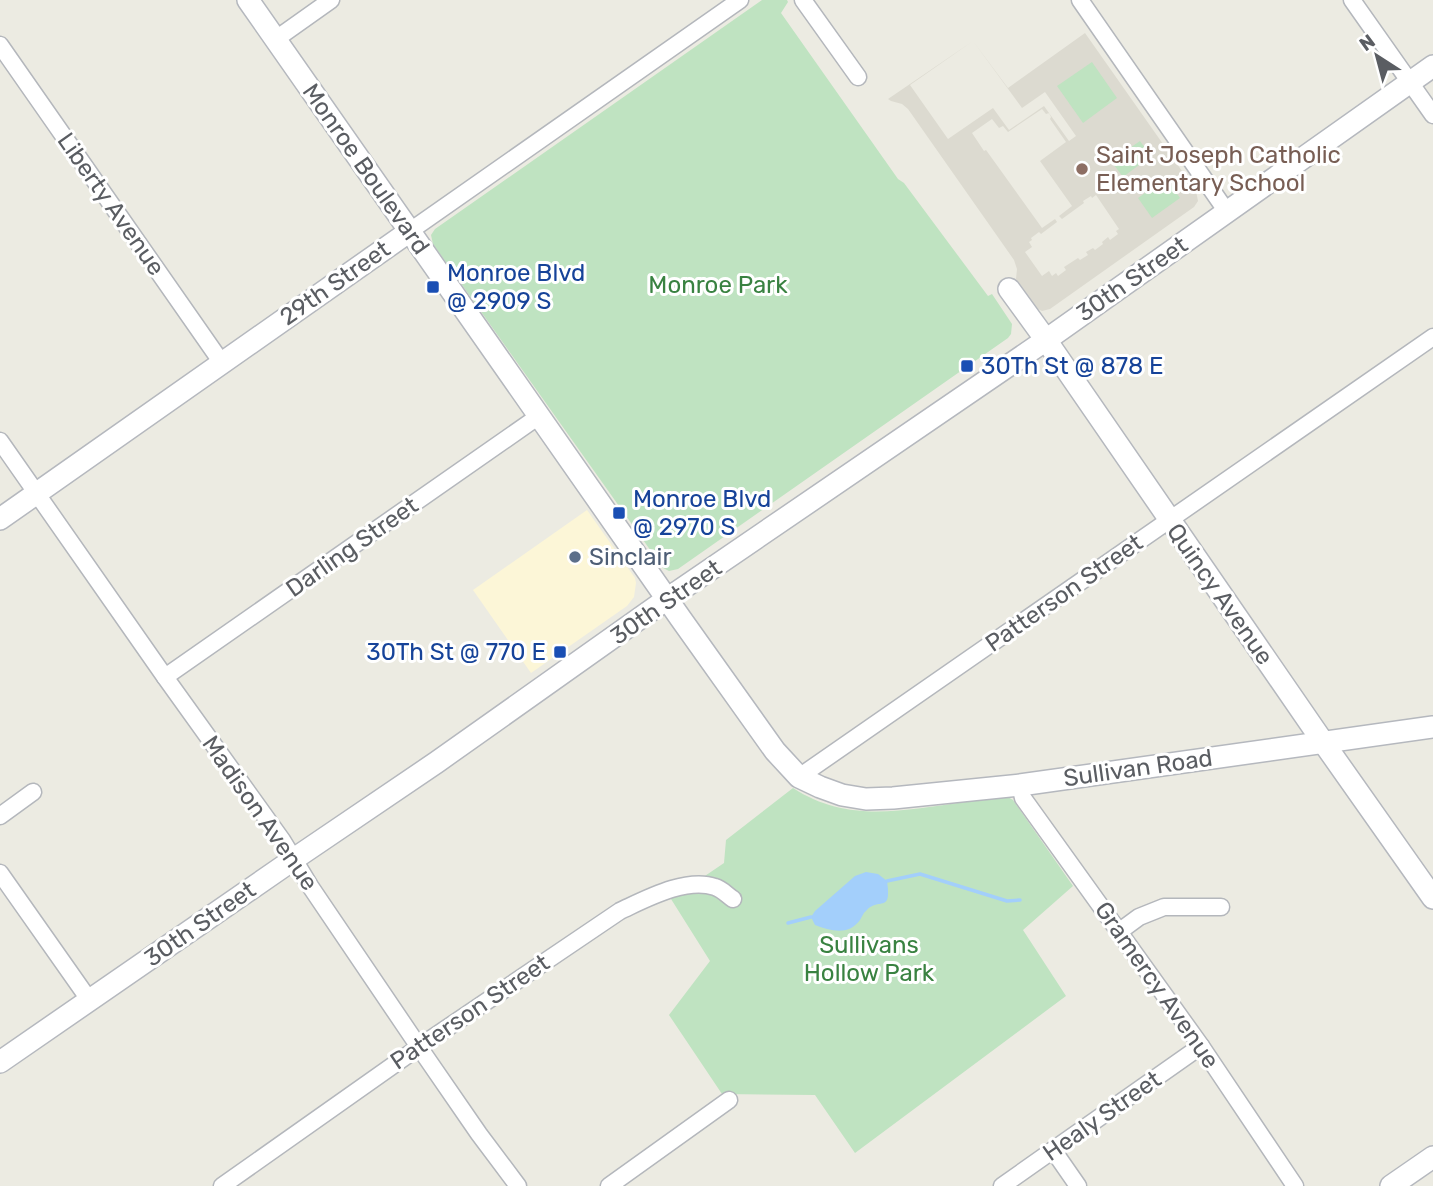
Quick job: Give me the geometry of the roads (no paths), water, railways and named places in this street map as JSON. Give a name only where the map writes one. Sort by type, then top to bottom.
[{"type":"street","name":"Monroe Boulevard","points":[[248,0],[775,751],[799,777],[842,795]]},
{"type":"street","points":[[276,39],[331,0]]},
{"type":"street","name":"29th Street","points":[[0,519],[740,0]]},
{"type":"street","points":[[803,0],[858,77]]},
{"type":"street","points":[[1080,0],[1227,212]]},
{"type":"street","points":[[1352,0],[1433,115]]},
{"type":"street","name":"Liberty Avenue","points":[[0,45],[222,363]]},
{"type":"street","name":"30th Street","points":[[0,1062],[437,762],[667,599],[1046,340],[1433,66]]},
{"type":"street","name":"Quincy Avenue","points":[[1009,289],[1433,898]]},
{"type":"street","name":"Patterson Street","points":[[799,777],[1433,337]]},
{"type":"street","name":"Darling Street","points":[[165,677],[539,416]]},
{"type":"street","name":"Madison Avenue","points":[[0,441],[282,840],[419,1047],[518,1186]]},
{"type":"street","name":"Sullivan Road","points":[[842,795],[866,799],[893,798],[1020,785],[1433,727]]},
{"type":"street","name":"Gramercy Avenue","points":[[1020,785],[1023,798],[1201,1046],[1295,1186]]},
{"type":"street","points":[[0,816],[33,792]]},
{"type":"street","points":[[0,873],[90,1000]]},
{"type":"street","name":"Patterson Street","points":[[222,1186],[419,1047],[620,911],[646,899],[693,884],[718,887],[733,900]]},
{"type":"street","points":[[1120,931],[1139,917],[1164,907],[1221,907]]},
{"type":"street","name":"Healy Street","points":[[1002,1186],[1201,1046]]},
{"type":"street","points":[[609,1186],[729,1100]]},
{"type":"street","points":[[1053,1150],[1078,1186]]},
{"type":"street","points":[[1391,1186],[1433,1157]]},
{"type":"water","points":[[866,872],[878,874],[887,881],[886,901],[871,907],[855,925],[845,930],[815,925],[811,917],[815,911],[855,876]]},
{"type":"waterway","points":[[887,881],[920,874],[1007,901],[1020,900]]},
{"type":"waterway","points":[[788,923],[811,917]]},
{"type":"place","name":"Saint Joseph Catholic Elementary School","points":[[1082,169]]},
{"type":"place","name":"Monroe Blvd @ 2909 S","points":[[433,287]]},
{"type":"place","name":"30Th St @ 878 E","points":[[967,366]]},
{"type":"place","name":"Monroe Blvd @ 2970 S","points":[[619,513]]},
{"type":"place","name":"Sinclair","points":[[575,557]]},
{"type":"place","name":"30Th St @ 770 E","points":[[560,652]]},
{"type":"park label","name":"Monroe Park","points":[[718,285]]},
{"type":"park label","name":"Sullivans Hollow Park","points":[[869,959]]}]
